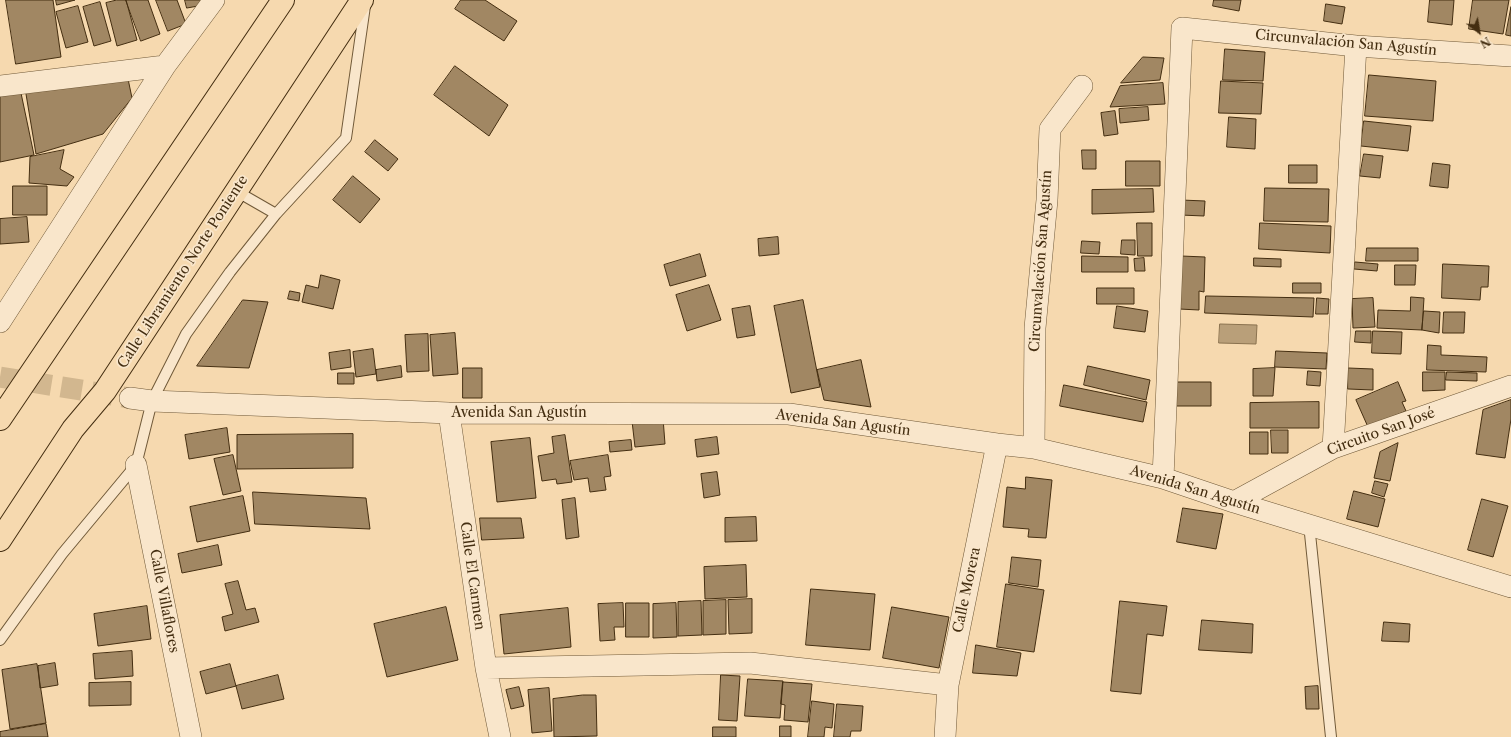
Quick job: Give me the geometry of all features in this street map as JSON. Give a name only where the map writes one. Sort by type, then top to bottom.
[{"type":"highway","points":[[0,418],[283,0]]},
{"type":"highway","name":"Calle Libramiento Norte Poniente","points":[[0,540],[73,429],[105,391],[362,0]]},
{"type":"street","points":[[0,322],[166,66],[214,0]]},
{"type":"street","name":"Circunvalación San Agustín","points":[[1163,478],[1182,28],[1356,46],[1511,56]]},
{"type":"street","points":[[1333,448],[1356,46]]},
{"type":"street","points":[[0,86],[166,66]]},
{"type":"street","name":"Circunvalación San Agustín","points":[[1034,448],[1035,328],[1047,200],[1050,129],[1082,86]]},
{"type":"street","name":"Circuito San José","points":[[1234,502],[1333,448],[1511,386]]},
{"type":"street","name":"Avenida San Agustín","points":[[130,398],[152,401],[448,414],[789,414],[1034,448],[1163,478],[1234,502],[1511,587]]},
{"type":"street","name":"Calle El Carmen","points":[[448,414],[486,668],[500,737]]},
{"type":"street","name":"Calle Morera","points":[[945,737],[948,685],[997,444]]},
{"type":"street","name":"Calle Villaflores","points":[[136,465],[191,737]]},
{"type":"street","points":[[486,668],[750,663],[948,685]]},
{"type":"lane","points":[[0,640],[62,554],[136,465],[152,401],[186,334],[230,272],[276,214],[346,138],[366,0]]},
{"type":"lane","points":[[236,191],[276,214]]},
{"type":"lane","points":[[1309,524],[1331,737]]},
{"type":"shaded area","points":[[1220,324],[1257,325],[1256,344],[1219,343]]},
{"type":"building","points":[[6,0],[53,0],[61,57],[16,64]]},
{"type":"building","points":[[56,0],[75,0],[57,5]]},
{"type":"building","points":[[117,0],[126,0],[137,40],[117,46],[106,3]]},
{"type":"building","points":[[126,0],[148,0],[160,34],[141,41]]},
{"type":"building","points":[[156,0],[177,0],[186,24],[168,31]]},
{"type":"building","points":[[185,0],[203,0],[198,6],[187,8]]},
{"type":"building","points":[[461,0],[485,0],[517,21],[504,41],[455,9]]},
{"type":"building","points":[[1214,0],[1241,0],[1239,11],[1213,6]]},
{"type":"building","points":[[1430,0],[1454,0],[1452,25],[1428,22]]},
{"type":"building","points":[[1473,0],[1509,0],[1503,34],[1469,29]]},
{"type":"building","points":[[100,2],[111,41],[94,46],[83,7]]},
{"type":"building","points":[[1326,4],[1345,7],[1342,24],[1324,21]]},
{"type":"building","points":[[78,6],[88,42],[66,48],[56,12]]},
{"type":"building","points":[[1511,7],[1511,36],[1506,35]]},
{"type":"building","points":[[1225,49],[1265,52],[1263,81],[1223,80]]},
{"type":"building","points":[[1143,57],[1164,58],[1160,80],[1121,83]]},
{"type":"building","points":[[455,66],[508,105],[489,136],[434,95]]},
{"type":"building","points":[[127,74],[132,98],[103,134],[36,154],[25,88]]},
{"type":"building","points":[[1369,75],[1436,81],[1433,121],[1365,116]]},
{"type":"building","points":[[1221,81],[1263,83],[1261,114],[1219,113]]},
{"type":"building","points":[[1163,83],[1165,104],[1110,107],[1120,86]]},
{"type":"building","points":[[21,93],[34,155],[0,162],[0,97]]},
{"type":"building","points":[[1148,107],[1149,120],[1120,123],[1119,109]]},
{"type":"building","points":[[1115,111],[1118,134],[1104,136],[1101,113]]},
{"type":"building","points":[[1229,117],[1256,119],[1255,149],[1227,147]]},
{"type":"building","points":[[1364,121],[1411,126],[1408,151],[1361,146]]},
{"type":"building","points":[[375,140],[398,159],[388,171],[365,152]]},
{"type":"building","points":[[64,150],[60,169],[74,177],[67,186],[29,183],[30,157]]},
{"type":"building","points":[[1082,150],[1096,150],[1096,169],[1083,169]]},
{"type":"building","points":[[1364,154],[1383,156],[1380,178],[1360,176]]},
{"type":"building","points":[[1126,161],[1160,161],[1160,186],[1126,186]]},
{"type":"building","points":[[1433,163],[1450,165],[1448,188],[1430,186]]},
{"type":"building","points":[[1289,165],[1317,165],[1317,183],[1289,183]]},
{"type":"building","points":[[353,176],[380,199],[360,223],[333,200]]},
{"type":"building","points":[[13,186],[47,186],[47,215],[13,215]]},
{"type":"building","points":[[1265,188],[1329,189],[1328,222],[1264,221]]},
{"type":"building","points":[[1153,189],[1154,212],[1092,214],[1092,190]]},
{"type":"building","points":[[1181,200],[1205,201],[1204,216],[1180,215]]},
{"type":"building","points":[[27,217],[29,242],[0,244],[0,219]]},
{"type":"building","points":[[1137,223],[1152,223],[1152,256],[1138,256]]},
{"type":"building","points":[[1260,223],[1331,226],[1330,253],[1259,249]]},
{"type":"building","points":[[778,237],[779,254],[759,256],[758,239]]},
{"type":"building","points":[[1122,240],[1135,240],[1135,255],[1121,254]]},
{"type":"building","points":[[1082,241],[1100,242],[1099,254],[1081,253]]},
{"type":"building","points":[[1367,248],[1418,248],[1418,261],[1366,261]]},
{"type":"building","points":[[700,254],[706,276],[670,286],[664,265]]},
{"type":"building","points":[[1082,256],[1128,257],[1128,272],[1082,272]]},
{"type":"building","points":[[1181,256],[1205,257],[1204,292],[1199,291],[1199,310],[1179,309]]},
{"type":"building","points":[[1144,258],[1145,271],[1135,271],[1134,259]]},
{"type":"building","points":[[1254,258],[1281,259],[1281,267],[1254,266]]},
{"type":"building","points":[[1355,262],[1378,264],[1377,271],[1354,269]]},
{"type":"building","points":[[1443,264],[1489,266],[1488,287],[1481,287],[1480,300],[1442,298]]},
{"type":"building","points":[[1395,265],[1416,265],[1415,285],[1395,285]]},
{"type":"building","points":[[321,275],[340,280],[333,309],[302,302],[306,285],[318,288]]},
{"type":"building","points":[[1293,283],[1321,283],[1321,293],[1293,293]]},
{"type":"building","points":[[709,285],[721,320],[687,331],[676,295]]},
{"type":"building","points":[[1097,288],[1134,288],[1134,304],[1097,304]]},
{"type":"building","points":[[290,291],[300,293],[299,301],[288,299]]},
{"type":"building","points":[[1206,296],[1314,298],[1313,317],[1205,313]]},
{"type":"building","points":[[1411,297],[1424,298],[1422,330],[1377,328],[1378,310],[1410,311]]},
{"type":"building","points":[[1317,298],[1329,299],[1328,314],[1316,314]]},
{"type":"building","points":[[1373,298],[1375,327],[1353,328],[1352,299]]},
{"type":"building","points":[[243,300],[268,302],[249,368],[197,366]]},
{"type":"building","points":[[803,300],[820,387],[791,393],[774,306]]},
{"type":"building","points":[[750,306],[755,335],[737,338],[732,309]]},
{"type":"building","points":[[1117,306],[1148,311],[1145,332],[1114,328]]},
{"type":"building","points":[[1424,311],[1440,312],[1439,333],[1422,330]]},
{"type":"building","points":[[1444,312],[1465,312],[1464,333],[1443,333]]},
{"type":"building","points":[[1356,331],[1371,331],[1371,343],[1355,342]]},
{"type":"building","points":[[1373,331],[1402,332],[1401,354],[1372,353]]},
{"type":"building","points":[[455,333],[458,374],[433,376],[430,335]]},
{"type":"building","points":[[428,334],[429,371],[407,372],[405,335]]},
{"type":"building","points":[[1428,345],[1441,346],[1441,355],[1487,357],[1486,372],[1427,370]]},
{"type":"building","points":[[373,349],[376,374],[356,377],[353,352]]},
{"type":"building","points":[[350,350],[351,367],[331,370],[329,353]]},
{"type":"building","points":[[1276,351],[1327,353],[1326,369],[1275,367]]},
{"type":"building","points":[[861,360],[871,407],[824,400],[817,370]]},
{"type":"building","points":[[401,366],[402,377],[377,381],[376,370]]},
{"type":"building","points":[[1088,366],[1150,380],[1146,400],[1084,385]]},
{"type":"building","points":[[463,368],[482,368],[482,398],[463,398]]},
{"type":"building","points":[[1275,368],[1273,396],[1253,396],[1253,369]]},
{"type":"building","points":[[1348,368],[1373,369],[1373,390],[1348,389]]},
{"type":"building","points":[[1308,371],[1321,372],[1320,386],[1307,385]]},
{"type":"building","points":[[1423,372],[1445,372],[1445,390],[1423,391]]},
{"type":"building","points":[[1447,372],[1477,373],[1477,381],[1446,380]]},
{"type":"building","points":[[338,373],[354,373],[354,384],[338,384]]},
{"type":"building","points":[[1173,382],[1211,382],[1211,406],[1173,406]]},
{"type":"building","points":[[1398,382],[1406,401],[1402,402],[1406,411],[1368,427],[1356,400]]},
{"type":"building","points":[[1064,385],[1147,402],[1143,422],[1060,406]]},
{"type":"building","points":[[1511,400],[1511,419],[1505,458],[1476,454],[1483,410]]},
{"type":"building","points":[[1319,402],[1319,428],[1250,428],[1250,403]]},
{"type":"building","points":[[663,418],[665,444],[635,447],[632,421]]},
{"type":"building","points":[[227,428],[230,452],[189,459],[185,435]]},
{"type":"building","points":[[1271,430],[1288,430],[1288,453],[1272,453]]},
{"type":"building","points":[[1250,432],[1268,432],[1268,454],[1250,454]]},
{"type":"building","points":[[353,434],[353,468],[237,469],[237,435]]},
{"type":"building","points":[[565,435],[572,482],[557,484],[556,479],[542,481],[538,456],[554,453],[552,437]]},
{"type":"building","points":[[717,437],[719,454],[697,457],[695,440]]},
{"type":"building","points":[[530,438],[536,498],[497,502],[491,442]]},
{"type":"building","points":[[631,440],[632,450],[610,452],[609,442]]},
{"type":"building","points":[[1398,443],[1390,481],[1374,478],[1380,452]]},
{"type":"building","points":[[233,455],[241,491],[223,495],[214,459]]},
{"type":"building","points":[[608,455],[611,476],[604,477],[606,490],[590,492],[588,478],[574,480],[570,461]]},
{"type":"building","points":[[717,472],[720,495],[704,498],[701,474]]},
{"type":"building","points":[[1026,477],[1052,480],[1046,538],[1028,537],[1029,529],[1003,527],[1007,487],[1025,489]]},
{"type":"building","points":[[1375,481],[1388,484],[1384,497],[1372,493]]},
{"type":"building","points":[[1354,491],[1385,499],[1378,527],[1347,519]]},
{"type":"building","points":[[253,492],[366,498],[370,529],[255,524]]},
{"type":"building","points":[[243,496],[250,531],[197,542],[190,507]]},
{"type":"building","points":[[575,498],[579,537],[566,539],[562,500]]},
{"type":"building","points":[[1482,499],[1508,506],[1493,557],[1468,550]]},
{"type":"building","points":[[1183,508],[1223,514],[1216,549],[1177,542]]},
{"type":"building","points":[[756,517],[757,541],[725,542],[725,518]]},
{"type":"building","points":[[480,518],[521,518],[524,538],[482,540]]},
{"type":"building","points":[[218,545],[222,565],[182,573],[178,554]]},
{"type":"building","points":[[1012,557],[1041,560],[1038,587],[1009,583]]},
{"type":"building","points":[[746,565],[747,597],[705,599],[704,567]]},
{"type":"building","points":[[238,581],[246,610],[255,608],[259,622],[225,631],[222,617],[233,614],[225,584]]},
{"type":"building","points":[[1006,584],[1044,590],[1034,652],[997,647]]},
{"type":"building","points":[[811,589],[875,594],[870,650],[806,645]]},
{"type":"building","points":[[752,599],[752,633],[729,634],[728,600]]},
{"type":"building","points":[[726,600],[726,634],[703,635],[703,601]]},
{"type":"building","points":[[701,601],[702,635],[678,636],[678,602]]},
{"type":"building","points":[[1120,601],[1167,606],[1163,636],[1147,634],[1141,694],[1111,691]]},
{"type":"building","points":[[623,603],[624,627],[614,627],[615,640],[600,641],[598,604]]},
{"type":"building","points":[[626,603],[649,603],[649,637],[626,637]]},
{"type":"building","points":[[676,603],[677,637],[653,638],[653,604]]},
{"type":"building","points":[[147,606],[151,639],[98,646],[94,614]]},
{"type":"building","points":[[446,607],[458,660],[387,677],[374,624]]},
{"type":"building","points":[[892,607],[949,617],[939,668],[883,658]]},
{"type":"building","points":[[568,608],[571,647],[504,654],[500,615]]},
{"type":"building","points":[[1202,620],[1253,624],[1252,653],[1199,650]]},
{"type":"building","points":[[1384,622],[1410,624],[1409,642],[1382,641]]},
{"type":"building","points":[[976,645],[1021,653],[1017,676],[973,673]]},
{"type":"building","points":[[132,651],[133,676],[95,679],[93,654]]},
{"type":"building","points":[[55,663],[58,685],[40,688],[38,666]]},
{"type":"building","points":[[37,664],[46,723],[10,729],[2,670]]},
{"type":"building","points":[[230,664],[236,686],[206,694],[200,672]]},
{"type":"building","points":[[278,675],[284,699],[242,709],[236,686]]},
{"type":"building","points":[[721,675],[740,676],[737,721],[719,720]]},
{"type":"building","points":[[748,679],[783,681],[780,718],[745,716]]},
{"type":"building","points":[[131,682],[131,705],[89,706],[89,683]]},
{"type":"building","points":[[783,682],[812,684],[808,722],[784,720],[785,705],[781,704]]},
{"type":"building","points":[[1318,686],[1319,709],[1306,709],[1305,687]]},
{"type":"building","points":[[519,687],[524,706],[511,709],[506,690]]},
{"type":"building","points":[[549,688],[552,731],[532,733],[528,690]]},
{"type":"building","points":[[583,695],[596,695],[597,736],[554,737],[553,699]]},
{"type":"building","points":[[812,701],[834,704],[832,728],[825,727],[824,737],[808,737]]},
{"type":"building","points":[[837,704],[863,706],[861,731],[851,731],[850,737],[834,737]]},
{"type":"building","points":[[46,724],[48,737],[0,737],[0,732]]},
{"type":"building","points":[[780,726],[791,726],[791,737],[780,737]]},
{"type":"building","points":[[713,727],[736,727],[736,737],[713,737]]},
{"type":"tunnel","points":[[0,377],[130,398]]}]
